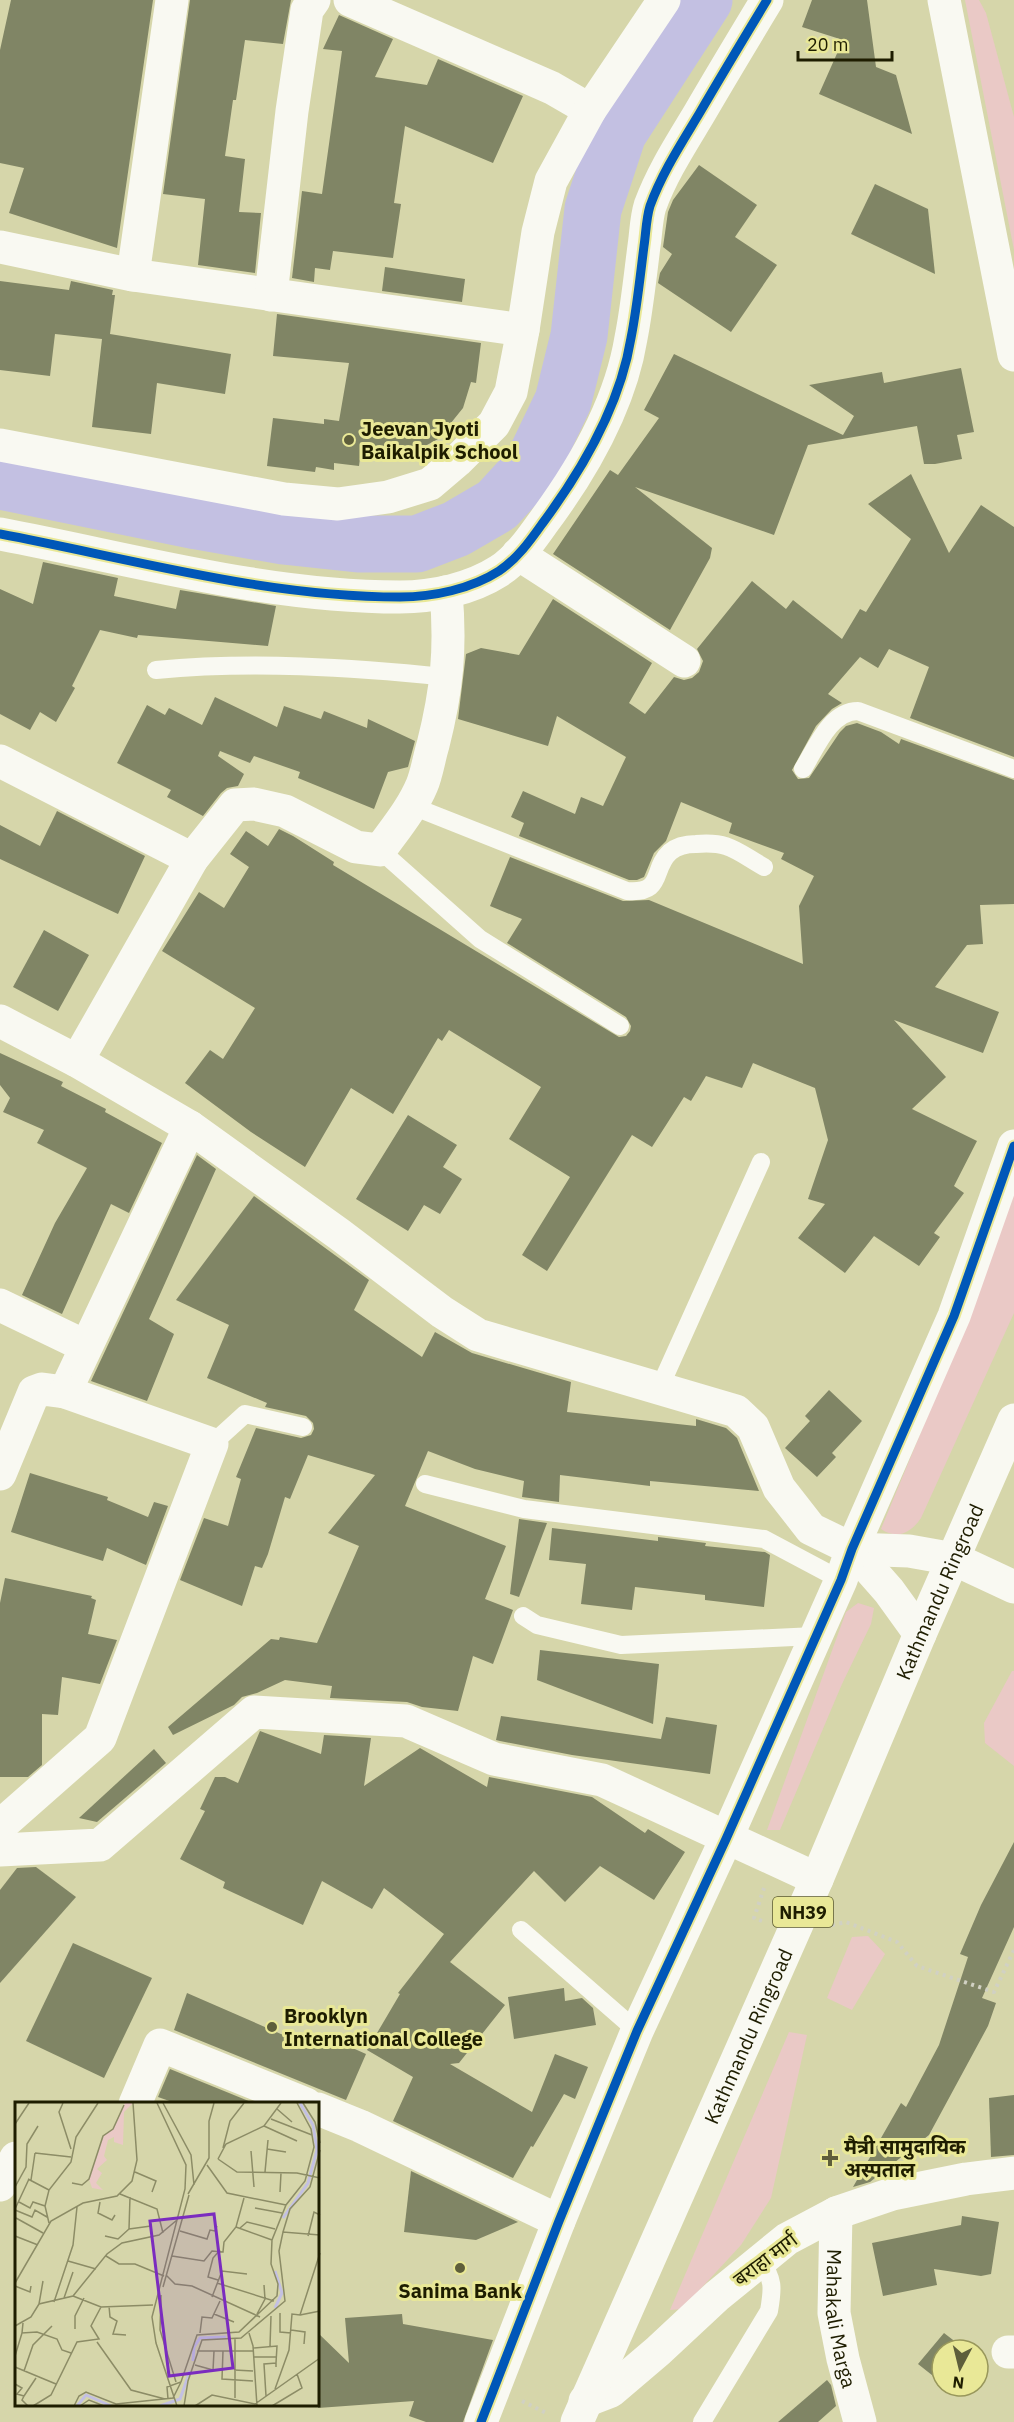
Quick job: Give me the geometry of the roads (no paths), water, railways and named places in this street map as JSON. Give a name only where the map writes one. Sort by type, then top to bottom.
[{"type":"main road","points":[[133,275],[172,0]]},
{"type":"main road","points":[[271,295],[292,111],[307,10],[314,0]]},
{"type":"main road","points":[[350,0],[552,88],[590,110]]},
{"type":"main road","points":[[0,445],[284,499],[338,504],[388,497],[430,484],[494,424],[511,392],[538,232],[551,181],[590,110],[664,0]]},
{"type":"main road","points":[[0,534],[208,576],[290,588],[401,597],[446,592],[484,579],[501,570],[519,554],[560,500],[584,462],[604,423],[620,382],[631,340],[649,210],[664,172],[767,0]]},
{"type":"main road","points":[[944,0],[1014,355]]},
{"type":"main road","points":[[0,247],[133,275],[523,330]]},
{"type":"main road","points":[[519,554],[684,661]]},
{"type":"main road","points":[[77,1061],[192,859],[235,805],[254,804],[285,811],[356,847],[380,850],[412,806],[423,784],[440,715],[446,676],[449,633],[446,592]]},
{"type":"main road","points":[[0,761],[192,859]]},
{"type":"main road","points":[[0,1021],[77,1061],[190,1127],[339,1234],[442,1312],[478,1335],[736,1411],[753,1427],[778,1488],[811,1529],[852,1549],[889,1592],[920,1634]]},
{"type":"main road","points":[[65,1392],[190,1127]]},
{"type":"main road","points":[[481,2422],[559,2221],[637,2031],[726,1839],[841,1580],[852,1549],[954,1316],[1014,1146]]},
{"type":"main road","points":[[0,1305],[85,1346]]},
{"type":"main road","points":[[0,1474],[34,1392],[42,1389],[65,1392],[212,1444],[99,1738],[0,1827]]},
{"type":"main road","name":"Kathmandu Ringroad","points":[[581,2412],[655,2250],[817,1879],[920,1634],[1014,1420]]},
{"type":"main road","points":[[852,1549],[909,1551],[954,1558],[1014,1587]]},
{"type":"main road","points":[[0,1850],[100,1845],[254,1712],[406,1721],[494,1759],[602,1780],[817,1879]]},
{"type":"main road","points":[[136,2102],[160,2045],[301,2102]]},
{"type":"main road","points":[[320,2110],[360,2126],[559,2221]]},
{"type":"main road","points":[[0,2185],[15,2160]]},
{"type":"main road","name":"बराहा मार्ग","points":[[581,2412],[658,2351],[717,2296],[787,2238],[836,2213],[892,2194],[966,2179],[1014,2173]]},
{"type":"main road","name":"Mahakali Marga","points":[[836,2213],[834,2313],[860,2422]]},
{"type":"lane","points":[[156,670],[213,665],[386,671],[446,676]]},
{"type":"lane","points":[[803,769],[835,719],[846,711],[858,711],[1014,770]]},
{"type":"lane","points":[[412,806],[627,891],[642,892],[652,885],[669,852],[684,845],[717,842],[725,844],[764,867]]},
{"type":"lane","points":[[380,850],[480,939],[620,1026]]},
{"type":"lane","points":[[658,1389],[761,1162]]},
{"type":"lane","points":[[212,1444],[245,1414],[303,1427]]},
{"type":"lane","points":[[425,1484],[524,1509],[764,1539],[841,1580]]},
{"type":"lane","points":[[523,1617],[537,1625],[621,1646],[815,1636]]},
{"type":"lane","points":[[521,1930],[637,2031]]},
{"type":"lane","points":[[702,2422],[769,2311],[773,2291],[770,2274],[760,2261]]},
{"type":"waterway","points":[[0,481],[197,521],[283,536],[358,544],[417,544],[456,529],[497,505],[531,468],[563,401],[579,336],[593,209],[618,133],[704,0]]},
{"type":"place","name":"Jeevan Jyoti Baikalpik School","points":[[349,440]]},
{"type":"place","name":"Brooklyn International College","points":[[272,2027]]},
{"type":"place","name":"मैत्री सामुदायिक अस्पताल","points":[[830,2158]]},
{"type":"place","name":"Sanima Bank","points":[[460,2268]]}]
